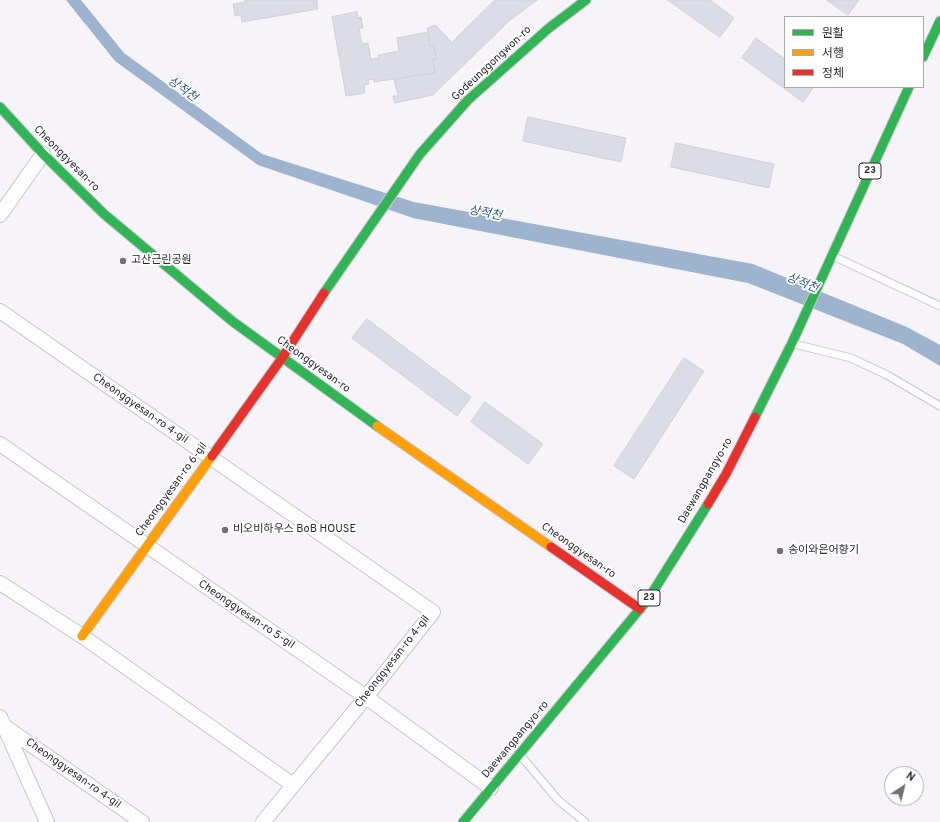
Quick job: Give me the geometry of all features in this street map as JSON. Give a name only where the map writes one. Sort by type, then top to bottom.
[{"type":"main road","name":"Godeunggongwon-ro","points":[[282,358],[312,310],[420,154],[468,100],[550,28],[586,0]]},
{"type":"main road","points":[[924,56],[939,24]]},
{"type":"main road","name":"Daewangpangyo-ro","points":[[463,822],[649,598],[726,474],[792,344],[831,255],[909,88]]},
{"type":"main road","name":"Cheonggyesan-ro","points":[[0,107],[43,154],[104,214],[232,321],[282,358],[640,609]]},
{"type":"main road","name":"Cheonggyesan-ro 6-gil","points":[[82,636],[282,358]]},
{"type":"street","points":[[0,215],[43,154]]},
{"type":"street","name":"Cheonggyesan-ro 4-gil","points":[[0,311],[432,612],[366,697],[263,822]]},
{"type":"street","name":"Cheonggyesan-ro 5-gil","points":[[0,444],[366,697],[492,788]]},
{"type":"street","points":[[0,583],[82,636],[293,786]]},
{"type":"street","name":"Cheonggyesan-ro 4-gil","points":[[2,722],[47,822]]},
{"type":"street","name":"Cheonggyesan-ro 4-gil","points":[[2,722],[142,822]]},
{"type":"lane","points":[[831,255],[940,306]]},
{"type":"lane","points":[[792,344],[851,358],[887,375],[940,406]]},
{"type":"lane","points":[[520,754],[558,800],[585,822]]},
{"type":"water","points":[[66,0],[81,0],[124,53],[262,154],[414,202],[753,264],[907,327],[940,345],[940,366],[903,344],[748,283],[413,218],[258,165],[115,61]]},
{"type":"building","points":[[245,0],[317,0],[318,9],[242,22],[241,15],[235,16],[233,4],[246,2]]},
{"type":"building","points":[[495,0],[537,0],[509,21],[433,95],[395,103],[393,96],[398,96],[394,79],[435,73],[433,59],[437,59],[434,46],[430,46],[427,28],[435,25],[452,42]]},
{"type":"building","points":[[668,0],[710,0],[734,18],[720,37]]},
{"type":"building","points":[[827,0],[859,0],[848,15]]},
{"type":"building","points":[[357,12],[358,18],[361,17],[363,28],[359,28],[362,44],[368,43],[371,59],[378,58],[378,55],[399,51],[397,38],[428,32],[430,46],[434,46],[437,59],[433,59],[435,73],[374,82],[374,79],[368,80],[369,84],[364,85],[365,93],[346,96],[332,17]]},
{"type":"building","points":[[756,38],[784,58],[784,88],[813,88],[803,102],[742,58]]},
{"type":"building","points":[[528,117],[626,138],[621,162],[523,141]]},
{"type":"building","points":[[676,143],[774,164],[769,188],[671,167]]},
{"type":"building","points":[[367,319],[471,397],[457,416],[352,338]]},
{"type":"building","points":[[684,358],[704,371],[634,479],[614,466]]},
{"type":"building","points":[[485,402],[543,444],[528,464],[471,422]]},
{"type":"traffic: fast","points":[[324,293],[420,154],[468,100],[549,28],[586,0]]},
{"type":"traffic: fast","points":[[924,55],[940,21]]},
{"type":"traffic: fast","points":[[755,417],[792,343],[909,88]]},
{"type":"traffic: fast","points":[[0,107],[43,154],[104,214],[232,321],[377,426]]},
{"type":"traffic: fast","points":[[463,822],[649,598],[708,504]]},
{"type":"traffic: slow","points":[[377,426],[551,547]]},
{"type":"traffic: slow","points":[[82,636],[212,456]]},
{"type":"traffic: jam","points":[[212,456],[282,358],[324,293]]},
{"type":"traffic: jam","points":[[708,504],[726,474],[755,417]]},
{"type":"traffic: jam","points":[[551,547],[640,609]]},
{"type":"place","name":"고산근린공원","points":[[123,261]]},
{"type":"place","name":"비오비하우스 BoB HOUSE","points":[[225,530]]},
{"type":"place","name":"송이와은어향기","points":[[780,551]]},
{"type":"water label","name":"상적천","points":[[182,90]]},
{"type":"water label","name":"상적천","points":[[485,214]]},
{"type":"water label","name":"상적천","points":[[802,284]]}]
